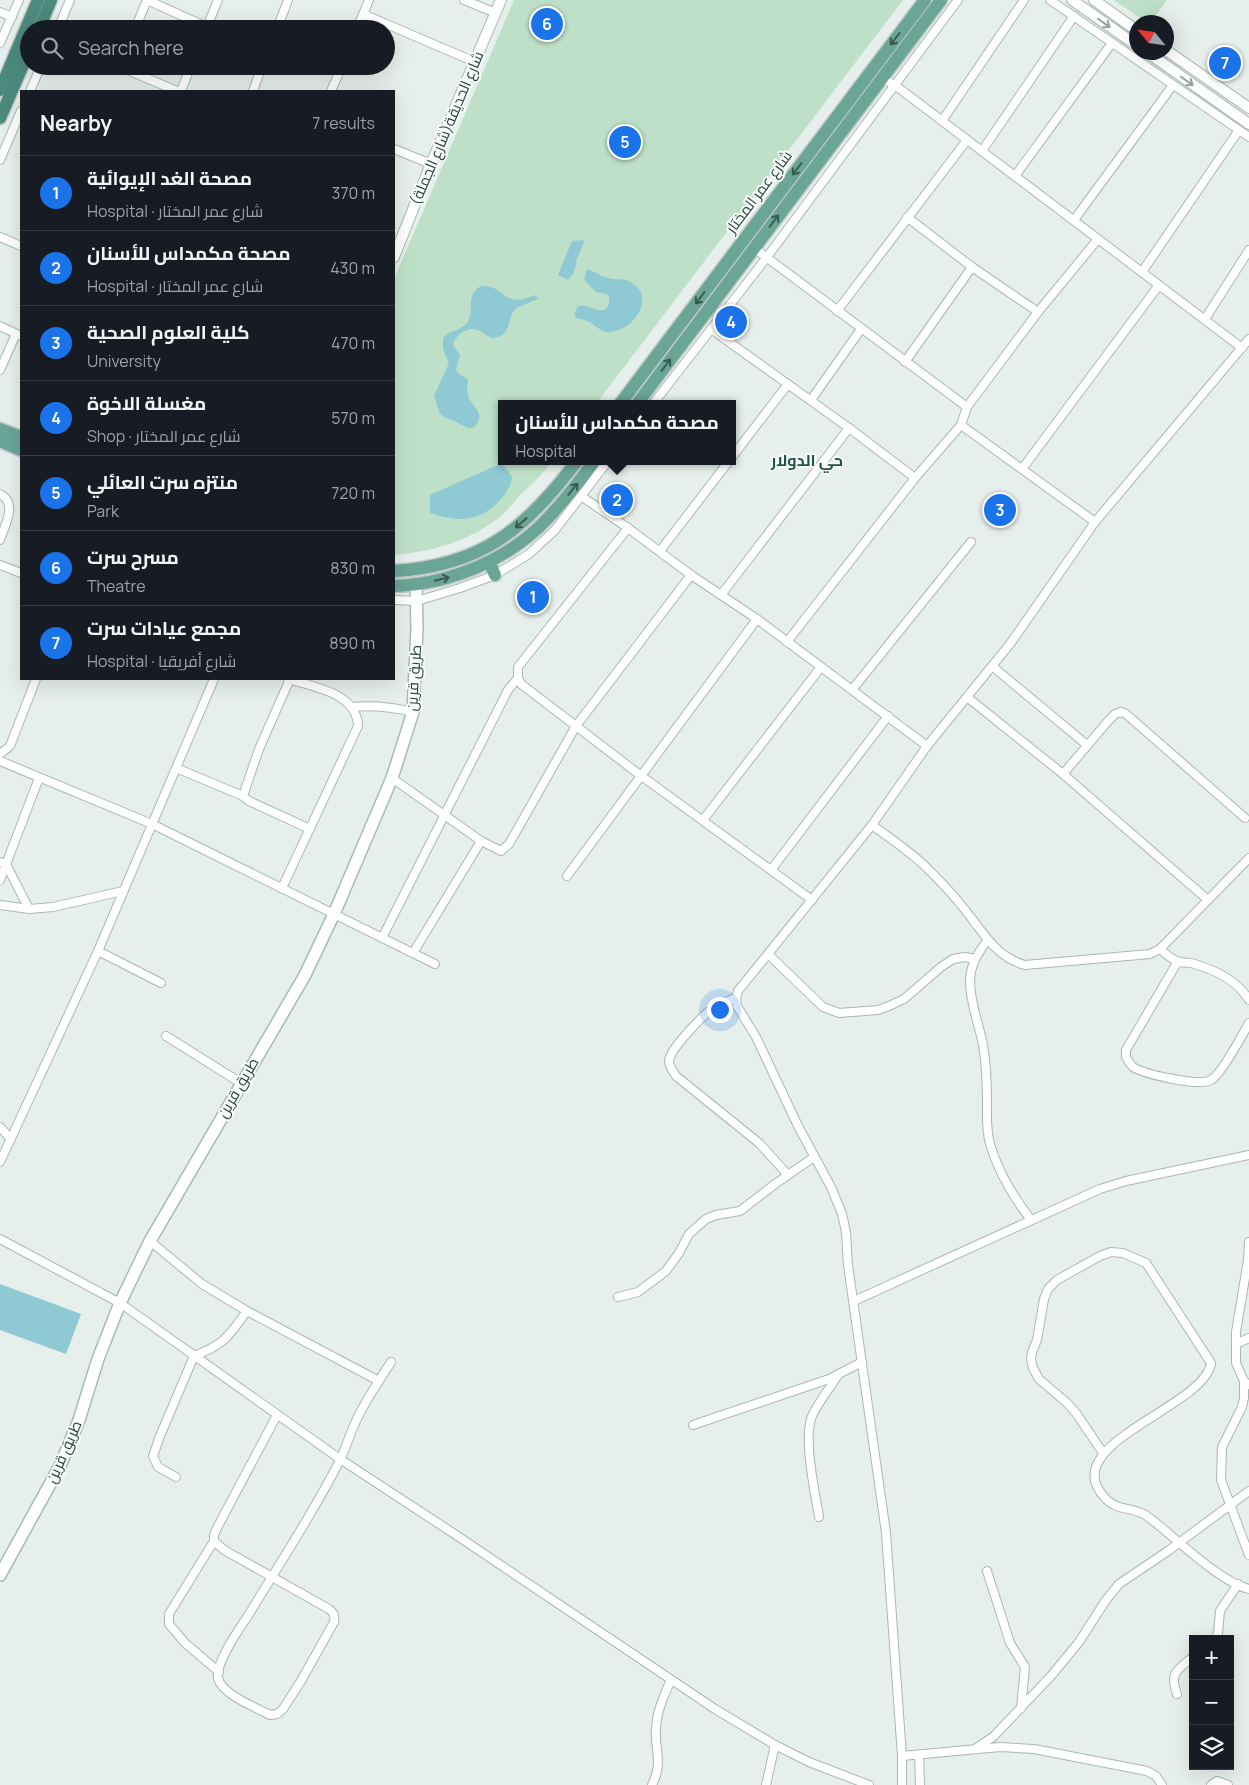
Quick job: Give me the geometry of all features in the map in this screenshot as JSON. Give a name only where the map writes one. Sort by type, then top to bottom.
[{"type":"highway","points":[[30,20],[38,0]]},
{"type":"highway","points":[[43,20],[51,0]]},
{"type":"highway","points":[[0,90],[20,43]]},
{"type":"highway","points":[[0,118],[20,72]]},
{"type":"main road","name":"شارع عمر المختار","points":[[623,400],[925,0]]},
{"type":"main road","points":[[640,400],[941,0]]},
{"type":"main road","points":[[0,429],[20,438]]},
{"type":"main road","points":[[0,441],[20,450]]},
{"type":"main road","points":[[395,571],[416,570],[450,562],[482,550],[512,531],[537,510],[574,465]]},
{"type":"main road","points":[[395,586],[416,585],[456,575],[489,562],[520,542],[547,519],[591,465]]},
{"type":"main road","points":[[489,562],[495,575]]},
{"type":"main road","name":"طريق قرين","points":[[0,1574],[60,1466],[79,1420],[98,1360],[120,1303],[150,1241],[305,975],[334,914],[392,778],[413,712],[417,638],[416,585]]},
{"type":"street","points":[[0,44],[19,0]]},
{"type":"street","points":[[62,20],[70,0]]},
{"type":"street","points":[[139,20],[147,0],[190,20]]},
{"type":"street","points":[[210,20],[218,0]]},
{"type":"street","points":[[280,20],[288,0]]},
{"type":"street","points":[[361,20],[369,0]]},
{"type":"street","points":[[464,0],[496,13]]},
{"type":"street","name":"شارع الحديقة(شارع الجملة)","points":[[395,252],[398,235],[431,164],[501,0]]},
{"type":"street","points":[[656,400],[767,257],[896,86],[958,0]]},
{"type":"street","points":[[942,121],[1024,0]]},
{"type":"street","points":[[1050,0],[1174,85],[1246,123]]},
{"type":"street","points":[[1072,0],[1129,40]]},
{"type":"street","points":[[1094,0],[1129,25]]},
{"type":"street","points":[[0,12],[12,17]]},
{"type":"street","points":[[363,14],[377,20]]},
{"type":"street","points":[[982,152],[1074,16]]},
{"type":"street","points":[[395,28],[475,62]]},
{"type":"street","points":[[1015,176],[1112,43]]},
{"type":"street","points":[[1174,55],[1247,102],[1235,115]]},
{"type":"street","points":[[1158,60],[1246,123],[1249,137]]},
{"type":"street","points":[[30,90],[37,75]]},
{"type":"street","points":[[141,75],[177,90]]},
{"type":"street","points":[[179,90],[187,75]]},
{"type":"street","points":[[253,90],[259,75]]},
{"type":"street","points":[[331,90],[338,75]]},
{"type":"street","points":[[882,78],[896,86],[1242,348]]},
{"type":"street","points":[[1074,220],[1174,85]]},
{"type":"street","points":[[0,160],[20,113]]},
{"type":"street","points":[[1142,272],[1246,123]]},
{"type":"street","points":[[837,311],[966,140]]},
{"type":"street","points":[[395,149],[431,164]]},
{"type":"street","points":[[908,217],[972,267],[1038,312]]},
{"type":"street","points":[[0,236],[20,246]]},
{"type":"street","points":[[787,642],[915,478],[961,425],[967,407],[1038,312],[1098,239]]},
{"type":"street","points":[[754,248],[967,407]]},
{"type":"street","points":[[1205,319],[1249,250]]},
{"type":"street","points":[[905,362],[972,267]]},
{"type":"street","points":[[1022,469],[1159,285]]},
{"type":"street","points":[[0,326],[19,335],[0,370]]},
{"type":"street","points":[[811,400],[861,328]]},
{"type":"street","points":[[712,329],[915,478]]},
{"type":"street","points":[[902,1785],[902,1756],[886,1533],[848,1265],[846,1232],[842,1214],[831,1187],[814,1157],[756,1037],[737,1006],[736,998],[738,991],[872,825],[927,746],[1010,644],[1095,522],[1249,339]]},
{"type":"street","points":[[736,452],[788,384]]},
{"type":"street","points":[[961,425],[1095,522]]},
{"type":"street","points":[[720,595],[849,428]]},
{"type":"street","points":[[395,600],[417,600],[460,588],[495,575],[529,554],[555,530],[605,465]]},
{"type":"street","points":[[660,551],[725,465]]},
{"type":"street","points":[[0,494],[6,497],[10,504],[0,540]]},
{"type":"street","points":[[581,496],[691,575],[757,619],[927,746]]},
{"type":"street","points":[[628,528],[518,667],[518,678],[521,684],[640,775],[812,900]]},
{"type":"street","points":[[852,690],[971,542]]},
{"type":"street","points":[[0,565],[20,573]]},
{"type":"street","points":[[392,778],[480,841],[501,851],[510,844],[576,726],[691,575]]},
{"type":"street","points":[[567,876],[757,619]]},
{"type":"street","points":[[992,666],[1087,746]]},
{"type":"street","points":[[703,820],[821,667]]},
{"type":"street","points":[[382,938],[508,690],[518,678]]},
{"type":"street","points":[[0,754],[10,746],[36,680]]},
{"type":"street","points":[[0,1162],[98,951],[214,680]]},
{"type":"street","points":[[242,796],[259,749],[289,680]]},
{"type":"street","points":[[282,888],[358,726],[358,717],[352,707],[339,696],[292,680]]},
{"type":"street","points":[[967,696],[1063,774],[1208,900]]},
{"type":"street","points":[[352,707],[371,705],[413,712]]},
{"type":"street","points":[[1063,774],[1115,714],[1122,712],[1245,818]]},
{"type":"street","points":[[771,870],[888,716]]},
{"type":"street","points":[[0,761],[152,824],[435,964]]},
{"type":"street","points":[[176,768],[242,796],[310,829]]},
{"type":"street","points":[[0,880],[3,863],[39,778]]},
{"type":"street","points":[[872,825],[925,866],[961,905],[988,940],[1005,957],[1014,962],[1025,964],[1150,954],[1160,949],[1249,858]]},
{"type":"street","points":[[413,953],[480,841]]},
{"type":"street","points":[[3,863],[29,909]]},
{"type":"street","points":[[0,905],[29,909],[53,907],[123,891]]},
{"type":"street","points":[[988,940],[975,959],[970,980],[971,994],[983,1046],[987,1100],[986,1123],[990,1144],[1009,1187],[1031,1220]]},
{"type":"street","points":[[1160,949],[1178,961],[1189,962],[1208,968],[1240,987],[1249,1000]]},
{"type":"street","points":[[98,951],[161,983]]},
{"type":"street","points":[[768,954],[823,1007],[839,1013],[878,1010],[889,1006],[904,999],[953,959],[965,957],[975,959]]},
{"type":"street","points":[[1178,961],[1126,1050],[1126,1058],[1133,1067],[1149,1074],[1175,1079],[1199,1082],[1211,1080],[1221,1070],[1249,1023]]},
{"type":"street","points":[[736,998],[708,1012],[678,1045],[669,1060],[670,1067],[676,1076],[759,1143],[788,1175]]},
{"type":"street","points":[[166,1036],[241,1083]]},
{"type":"street","points":[[0,1126],[10,1139]]},
{"type":"street","points":[[854,1300],[1031,1220],[1126,1180],[1249,1155]]},
{"type":"street","points":[[618,1297],[638,1292],[666,1271],[679,1253],[689,1234],[706,1219],[716,1215],[740,1211],[814,1157]]},
{"type":"street","points":[[0,1239],[120,1303],[340,1459],[454,1533],[670,1680],[775,1746],[844,1777],[869,1785]]},
{"type":"street","points":[[150,1241],[202,1284],[379,1381]]},
{"type":"street","points":[[1249,1242],[1248,1260],[1236,1332],[1236,1363],[1246,1383],[1242,1407],[1222,1447],[1222,1480],[1249,1555]]},
{"type":"street","points":[[1103,1453],[1067,1403],[1039,1379],[1031,1359],[1037,1340],[1044,1299],[1048,1289],[1057,1280],[1100,1256],[1111,1252],[1123,1253],[1146,1263],[1211,1363],[1208,1374],[1203,1381],[1171,1405],[1129,1432],[1103,1453],[1093,1476],[1098,1489],[1106,1499],[1118,1507],[1139,1511],[1210,1567],[1238,1584],[1249,1588]]},
{"type":"street","points":[[176,1477],[158,1467],[153,1456],[194,1356],[213,1349],[228,1337],[247,1310]]},
{"type":"street","points":[[1236,1344],[1249,1338]]},
{"type":"street","points":[[214,1541],[224,1550],[271,1577],[329,1609],[333,1612],[334,1622],[283,1709],[277,1714],[270,1715],[231,1694],[222,1686],[218,1679],[218,1672],[230,1644],[271,1577],[340,1459],[356,1420],[391,1362]]},
{"type":"street","points":[[693,1425],[838,1375],[862,1362]]},
{"type":"street","points":[[819,1517],[810,1467],[809,1430],[813,1414],[838,1375]]},
{"type":"street","points":[[218,1672],[185,1643],[169,1624],[169,1614],[214,1541],[216,1528],[277,1415]]},
{"type":"street","points":[[974,1750],[993,1738],[1051,1676],[1079,1642],[1106,1600],[1119,1584],[1249,1491]]},
{"type":"street","points":[[987,1571],[1010,1643],[1025,1667],[1021,1708]]},
{"type":"street","points":[[1217,1635],[1220,1611],[1238,1584]]},
{"type":"street","points":[[1177,1694],[1172,1681],[1173,1675],[1189,1661]]},
{"type":"street","points":[[652,1785],[656,1776],[659,1759],[656,1729],[658,1714],[670,1680]]},
{"type":"street","points":[[766,1785],[775,1746]]},
{"type":"street","points":[[902,1756],[1017,1748],[1079,1757],[1150,1772],[1156,1776],[1161,1785]]},
{"type":"street","points":[[919,1754],[920,1785]]},
{"type":"street","points":[[841,1785],[844,1777]]},
{"type":"street","points":[[1211,1785],[1217,1781],[1228,1785]]},
{"type":"green space","points":[[514,0],[903,0],[599,400],[498,400],[498,465],[549,465],[541,475],[499,517],[484,528],[447,545],[395,555],[395,277]]},
{"type":"green space","points":[[1114,0],[1167,0],[1156,15],[1136,15]]},
{"type":"water","points":[[585,240],[573,274],[568,280],[558,275],[572,241]]},
{"type":"water","points":[[587,269],[609,278],[629,281],[637,287],[641,294],[641,309],[636,317],[623,328],[607,332],[587,321],[576,318],[574,314],[578,306],[605,310],[609,302],[607,294],[596,292],[584,280]]},
{"type":"water","points":[[481,286],[496,289],[516,300],[535,295],[538,299],[516,308],[506,331],[499,337],[492,338],[478,330],[470,329],[456,338],[453,345],[460,355],[456,370],[468,379],[468,396],[479,415],[477,423],[473,428],[468,428],[440,414],[434,396],[449,363],[443,349],[443,339],[468,321],[473,293]]},
{"type":"water","points":[[498,465],[503,465],[512,477],[509,487],[499,501],[483,513],[467,519],[449,518],[430,513],[430,495]]},
{"type":"water","points":[[0,1284],[81,1314],[66,1354],[0,1330]]},
{"type":"place","name":"مسرح سرت","points":[[547,24]]},
{"type":"place","name":"مجمع عيادات سرت","points":[[1225,63]]},
{"type":"place","name":"منتزه سرت العائلي","points":[[625,142]]},
{"type":"place","name":"مغسلة الاخوة","points":[[731,322]]},
{"type":"place","name":"مصحة مكمداس للأسنان","points":[[617,500]]},
{"type":"place","name":"كلية العلوم الصحية","points":[[1000,510]]},
{"type":"place","name":"مصحة الغد الإيوائية","points":[[533,597]]},
{"type":"district","name":"حي الدولار","points":[[807,460]]}]
